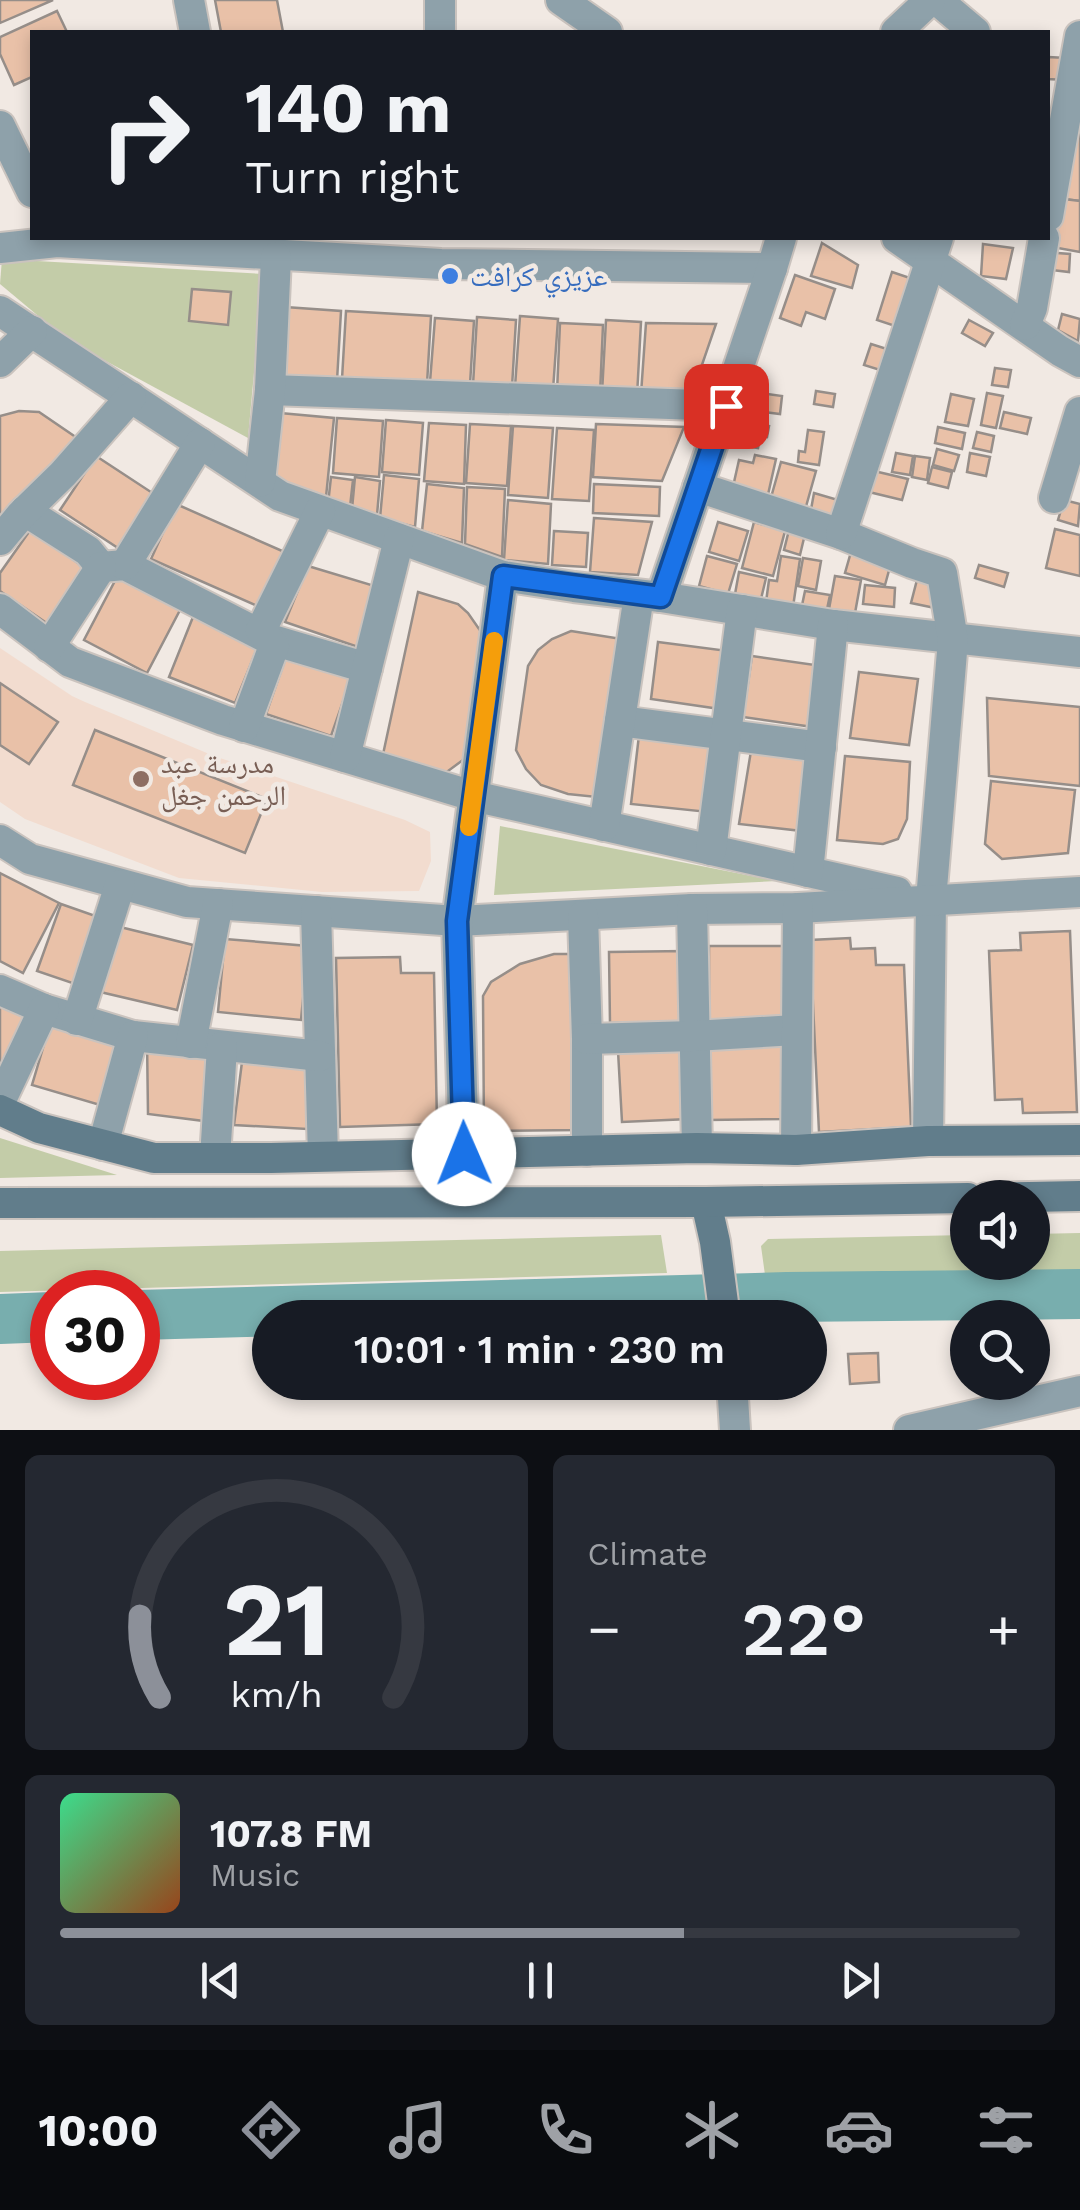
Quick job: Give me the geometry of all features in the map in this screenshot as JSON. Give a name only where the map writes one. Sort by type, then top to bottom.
[{"type":"main road","points":[[0,1110],[40,1128],[154,1158],[697,1148],[796,1150],[928,1141],[1080,1140]]},
{"type":"main road","points":[[1050,1197],[1080,1196]]},
{"type":"main road","points":[[0,1203],[950,1198]]},
{"type":"main road","points":[[706,1202],[716,1242],[723,1300]]},
{"type":"street","points":[[189,0],[194,30]]},
{"type":"street","points":[[440,0],[440,30]]},
{"type":"street","points":[[561,0],[604,30]]},
{"type":"street","points":[[898,30],[934,0],[972,30]]},
{"type":"street","points":[[1050,205],[1080,36]]},
{"type":"street","points":[[0,126],[30,188]]},
{"type":"street","points":[[0,248],[56,240],[231,245],[276,256],[441,251],[772,268]]},
{"type":"street","points":[[604,826],[620,721],[650,596],[698,486],[780,240]]},
{"type":"street","points":[[904,240],[935,249],[1024,326],[1080,362]]},
{"type":"street","points":[[1024,326],[1032,308],[1044,240]]},
{"type":"street","points":[[841,534],[935,249]]},
{"type":"street","points":[[260,482],[270,390],[276,256]]},
{"type":"street","points":[[0,311],[280,496],[503,576],[834,625],[1080,652]]},
{"type":"street","points":[[0,362],[32,331]]},
{"type":"street","points":[[270,390],[726,406]]},
{"type":"street","points":[[0,540],[131,397]]},
{"type":"street","points":[[1054,498],[1080,412]]},
{"type":"street","points":[[49,646],[113,566],[200,442]]},
{"type":"street","points":[[698,486],[942,573],[953,640],[931,900],[928,1141]]},
{"type":"street","points":[[25,510],[113,566],[269,639],[367,668]]},
{"type":"street","points":[[244,727],[274,646],[260,630],[320,511]]},
{"type":"street","points":[[344,757],[399,539]]},
{"type":"street","points":[[464,1154],[457,921],[503,576]]},
{"type":"street","points":[[0,610],[70,662],[244,727],[473,796],[931,900]]},
{"type":"street","points":[[711,850],[742,610]]},
{"type":"street","points":[[808,872],[834,625]]},
{"type":"street","points":[[620,721],[821,747]]},
{"type":"street","points":[[0,840],[30,859],[187,902],[457,921],[1080,892]]},
{"type":"street","points":[[76,1020],[120,885]]},
{"type":"street","points":[[215,1158],[207,1045],[218,904]]},
{"type":"street","points":[[796,1150],[798,908]]},
{"type":"street","points":[[692,909],[697,1148]]},
{"type":"street","points":[[316,911],[324,1156]]},
{"type":"street","points":[[583,916],[587,1150]]},
{"type":"street","points":[[0,990],[76,1020],[134,1036],[320,1056]]},
{"type":"street","points":[[0,1102],[44,1009]]},
{"type":"street","points":[[588,1040],[796,1030]]},
{"type":"street","points":[[103,1145],[134,1036]]},
{"type":"street","points":[[909,1430],[1080,1391]]},
{"type":"street","points":[[733,1400],[735,1430]]},
{"type":"shaded area","name":"مدرسة عبد الرحمن جغل","points":[[0,648],[85,702],[214,756],[405,820],[430,832],[431,861],[419,891],[322,892],[179,878],[25,819],[0,802]]},
{"type":"green space","points":[[2,259],[263,274],[248,438],[67,340],[0,284]]},
{"type":"green space","points":[[500,826],[777,881],[494,895]]},
{"type":"green space","points":[[0,1138],[117,1175],[0,1178]]},
{"type":"green space","points":[[1080,1233],[1080,1270],[1050,1270],[1050,1234]]},
{"type":"green space","points":[[661,1235],[667,1273],[160,1287],[160,1270],[30,1270],[30,1291],[0,1292],[0,1251]]},
{"type":"green space","points":[[950,1235],[950,1272],[765,1275],[761,1246],[768,1239]]},
{"type":"building","points":[[0,0],[53,0],[0,23]]},
{"type":"building","points":[[215,0],[277,0],[283,30],[221,30]]},
{"type":"building","points":[[57,11],[66,30],[30,30],[30,78],[14,85],[0,54],[0,37]]},
{"type":"building","points":[[1050,57],[1066,58],[1065,80],[1050,79]]},
{"type":"building","points":[[1070,124],[1080,125],[1080,201],[1056,198]]},
{"type":"building","points":[[1056,198],[1080,201],[1080,252],[1047,246]]},
{"type":"building","points":[[822,243],[858,265],[852,288],[811,276]]},
{"type":"building","points":[[983,244],[1013,248],[1006,279],[981,276]]},
{"type":"building","points":[[1044,252],[1070,254],[1069,272],[1043,269]]},
{"type":"building","points":[[892,272],[910,278],[895,326],[877,320]]},
{"type":"building","points":[[795,275],[835,289],[825,319],[806,312],[801,326],[780,318]]},
{"type":"building","points":[[192,289],[231,292],[228,325],[189,321]]},
{"type":"building","points":[[285,307],[341,311],[337,381],[280,377]]},
{"type":"building","points":[[346,311],[431,316],[427,384],[342,379]]},
{"type":"building","points":[[1062,314],[1080,319],[1078,341],[1058,330]]},
{"type":"building","points":[[520,316],[558,319],[553,390],[515,387]]},
{"type":"building","points":[[477,317],[516,320],[512,387],[473,385]]},
{"type":"building","points":[[435,318],[474,321],[470,384],[430,382]]},
{"type":"building","points":[[606,320],[641,322],[637,396],[602,393]]},
{"type":"building","points":[[969,320],[993,333],[985,346],[962,333]]},
{"type":"building","points":[[560,323],[603,325],[600,394],[557,392]]},
{"type":"building","points":[[646,323],[716,324],[692,394],[641,394]]},
{"type":"building","points":[[871,344],[887,349],[880,370],[864,365]]},
{"type":"building","points":[[995,368],[1011,370],[1008,387],[992,385]]},
{"type":"building","points":[[816,391],[835,394],[833,407],[814,404]]},
{"type":"building","points":[[760,393],[782,396],[780,414],[755,411]]},
{"type":"building","points":[[987,393],[1003,396],[996,428],[981,425]]},
{"type":"building","points":[[951,394],[974,399],[968,426],[945,422]]},
{"type":"building","points":[[19,411],[39,412],[80,440],[0,528],[0,416]]},
{"type":"building","points":[[1004,412],[1031,418],[1027,434],[1000,428]]},
{"type":"building","points":[[280,413],[334,418],[325,507],[273,483]]},
{"type":"building","points":[[749,417],[755,418],[754,424],[769,426],[767,437],[760,436],[758,448],[745,446]]},
{"type":"building","points":[[337,418],[383,421],[379,477],[333,473]]},
{"type":"building","points":[[386,420],[423,423],[419,475],[382,472]]},
{"type":"building","points":[[429,423],[466,425],[464,484],[424,481]]},
{"type":"building","points":[[470,424],[511,426],[507,486],[466,483]]},
{"type":"building","points":[[596,424],[684,427],[662,481],[593,477]]},
{"type":"building","points":[[513,426],[553,428],[548,498],[508,495]]},
{"type":"building","points":[[938,427],[965,433],[962,449],[935,443]]},
{"type":"building","points":[[557,428],[594,430],[589,501],[552,499]]},
{"type":"building","points":[[808,430],[824,432],[819,465],[798,462],[799,451],[805,452]]},
{"type":"building","points":[[977,432],[994,436],[991,452],[973,448]]},
{"type":"building","points":[[937,449],[959,455],[954,471],[933,465]]},
{"type":"building","points":[[896,453],[913,456],[910,475],[892,472]]},
{"type":"building","points":[[970,453],[990,457],[986,476],[967,472]]},
{"type":"building","points":[[755,455],[776,459],[767,499],[732,491],[739,460],[753,463]]},
{"type":"building","points":[[96,456],[157,496],[121,550],[60,510]]},
{"type":"building","points":[[915,456],[930,458],[927,480],[912,477]]},
{"type":"building","points":[[781,462],[816,471],[805,510],[770,501]]},
{"type":"building","points":[[932,467],[952,472],[948,488],[928,483]]},
{"type":"building","points":[[874,471],[908,479],[902,500],[869,492]]},
{"type":"building","points":[[384,475],[419,479],[415,527],[380,518]]},
{"type":"building","points":[[331,477],[353,480],[350,507],[328,504]]},
{"type":"building","points":[[355,477],[380,481],[377,515],[352,509]]},
{"type":"building","points":[[427,484],[464,488],[462,543],[422,531]]},
{"type":"building","points":[[594,484],[660,487],[659,516],[593,513]]},
{"type":"building","points":[[467,487],[505,489],[502,557],[465,544]]},
{"type":"building","points":[[814,493],[845,502],[838,522],[810,515]]},
{"type":"building","points":[[508,500],[551,504],[548,564],[504,560]]},
{"type":"building","points":[[1064,500],[1080,504],[1078,526],[1058,520]]},
{"type":"building","points":[[176,504],[289,554],[264,609],[151,559]]},
{"type":"building","points":[[594,518],[652,522],[638,575],[590,572]]},
{"type":"building","points":[[718,522],[748,531],[739,561],[709,552]]},
{"type":"building","points":[[754,522],[785,531],[773,576],[742,568]]},
{"type":"building","points":[[31,529],[89,571],[51,626],[0,591],[0,573]]},
{"type":"building","points":[[1055,529],[1080,535],[1080,576],[1046,568]]},
{"type":"building","points":[[789,530],[805,534],[800,555],[784,550]]},
{"type":"building","points":[[554,531],[588,533],[586,567],[552,565]]},
{"type":"building","points":[[851,552],[891,563],[885,585],[845,573]]},
{"type":"building","points":[[707,556],[737,564],[728,594],[699,586]]},
{"type":"building","points":[[781,556],[800,559],[793,607],[766,602],[769,580],[777,581]]},
{"type":"building","points":[[803,558],[821,561],[816,590],[798,586]]},
{"type":"building","points":[[979,565],[1008,573],[1004,587],[975,578]]},
{"type":"building","points":[[308,566],[378,587],[364,649],[285,622]]},
{"type":"building","points":[[739,572],[766,578],[761,599],[735,594]]},
{"type":"building","points":[[835,576],[861,580],[855,613],[829,609]]},
{"type":"building","points":[[918,576],[942,581],[935,608],[911,603]]},
{"type":"building","points":[[117,577],[180,610],[147,673],[84,640]]},
{"type":"building","points":[[865,585],[895,588],[894,607],[863,604]]},
{"type":"building","points":[[805,591],[830,595],[826,614],[801,610]]},
{"type":"building","points":[[418,592],[458,604],[486,639],[471,754],[444,774],[382,759]]},
{"type":"building","points":[[195,612],[261,639],[235,703],[169,677]]},
{"type":"building","points":[[571,631],[628,640],[606,798],[568,794],[541,785],[516,750],[528,666],[538,650]]},
{"type":"building","points":[[658,642],[728,651],[720,709],[651,699]]},
{"type":"building","points":[[289,648],[354,670],[331,736],[266,714]]},
{"type":"building","points":[[752,656],[829,667],[820,728],[743,717]]},
{"type":"building","points":[[859,672],[918,679],[909,745],[850,738]]},
{"type":"building","points":[[0,683],[58,722],[29,764],[0,745]]},
{"type":"building","points":[[987,698],[1080,707],[1080,786],[989,776]]},
{"type":"building","points":[[95,730],[267,799],[245,853],[73,785]]},
{"type":"building","points":[[639,735],[717,743],[708,812],[631,804]]},
{"type":"building","points":[[751,751],[819,759],[811,832],[739,824]]},
{"type":"building","points":[[845,756],[910,762],[907,819],[898,839],[883,844],[837,840]]},
{"type":"building","points":[[991,781],[1075,790],[1068,853],[1002,859],[985,844]]},
{"type":"building","points":[[0,873],[59,903],[23,973],[0,961]]},
{"type":"building","points":[[61,904],[104,919],[81,986],[37,971]]},
{"type":"building","points":[[112,925],[193,945],[177,1010],[96,991]]},
{"type":"building","points":[[1070,931],[1077,1112],[1023,1113],[1022,1099],[995,1100],[989,951],[1021,950],[1020,933]]},
{"type":"building","points":[[850,938],[851,949],[875,948],[876,965],[904,965],[911,1127],[819,1132],[810,940]]},
{"type":"building","points":[[225,939],[308,946],[301,1020],[218,1012]]},
{"type":"building","points":[[709,946],[785,946],[785,1019],[709,1020]]},
{"type":"building","points":[[685,951],[686,1022],[610,1023],[609,952]]},
{"type":"building","points":[[554,954],[577,954],[579,1130],[484,1131],[483,996],[491,982],[520,964]]},
{"type":"building","points":[[400,957],[401,973],[434,973],[437,1124],[340,1127],[336,958]]},
{"type":"building","points":[[0,1004],[27,1016],[0,1077]]},
{"type":"building","points":[[51,1021],[119,1042],[100,1105],[32,1085]]},
{"type":"building","points":[[147,1040],[208,1052],[204,1121],[148,1114]]},
{"type":"building","points":[[788,1044],[788,1119],[708,1120],[707,1045]]},
{"type":"building","points":[[685,1047],[689,1119],[622,1122],[618,1051]]},
{"type":"building","points":[[243,1054],[309,1062],[307,1129],[234,1125]]},
{"type":"building","points":[[878,1353],[879,1382],[850,1384],[848,1354]]},
{"type":"waterway","points":[[160,1314],[787,1297],[1080,1294]]},
{"type":"waterway","points":[[0,1319],[30,1318]]},
{"type":"slow traffic","points":[[469,827],[494,641]]},
{"type":"place","name":"عزيزي كرافت","points":[[450,276]]},
{"type":"place","name":"مدرسة عبد الرحمن جغل","points":[[141,779]]},
{"type":"route","points":[[464,1154],[457,921],[503,576],[661,597],[726,406]]}]
